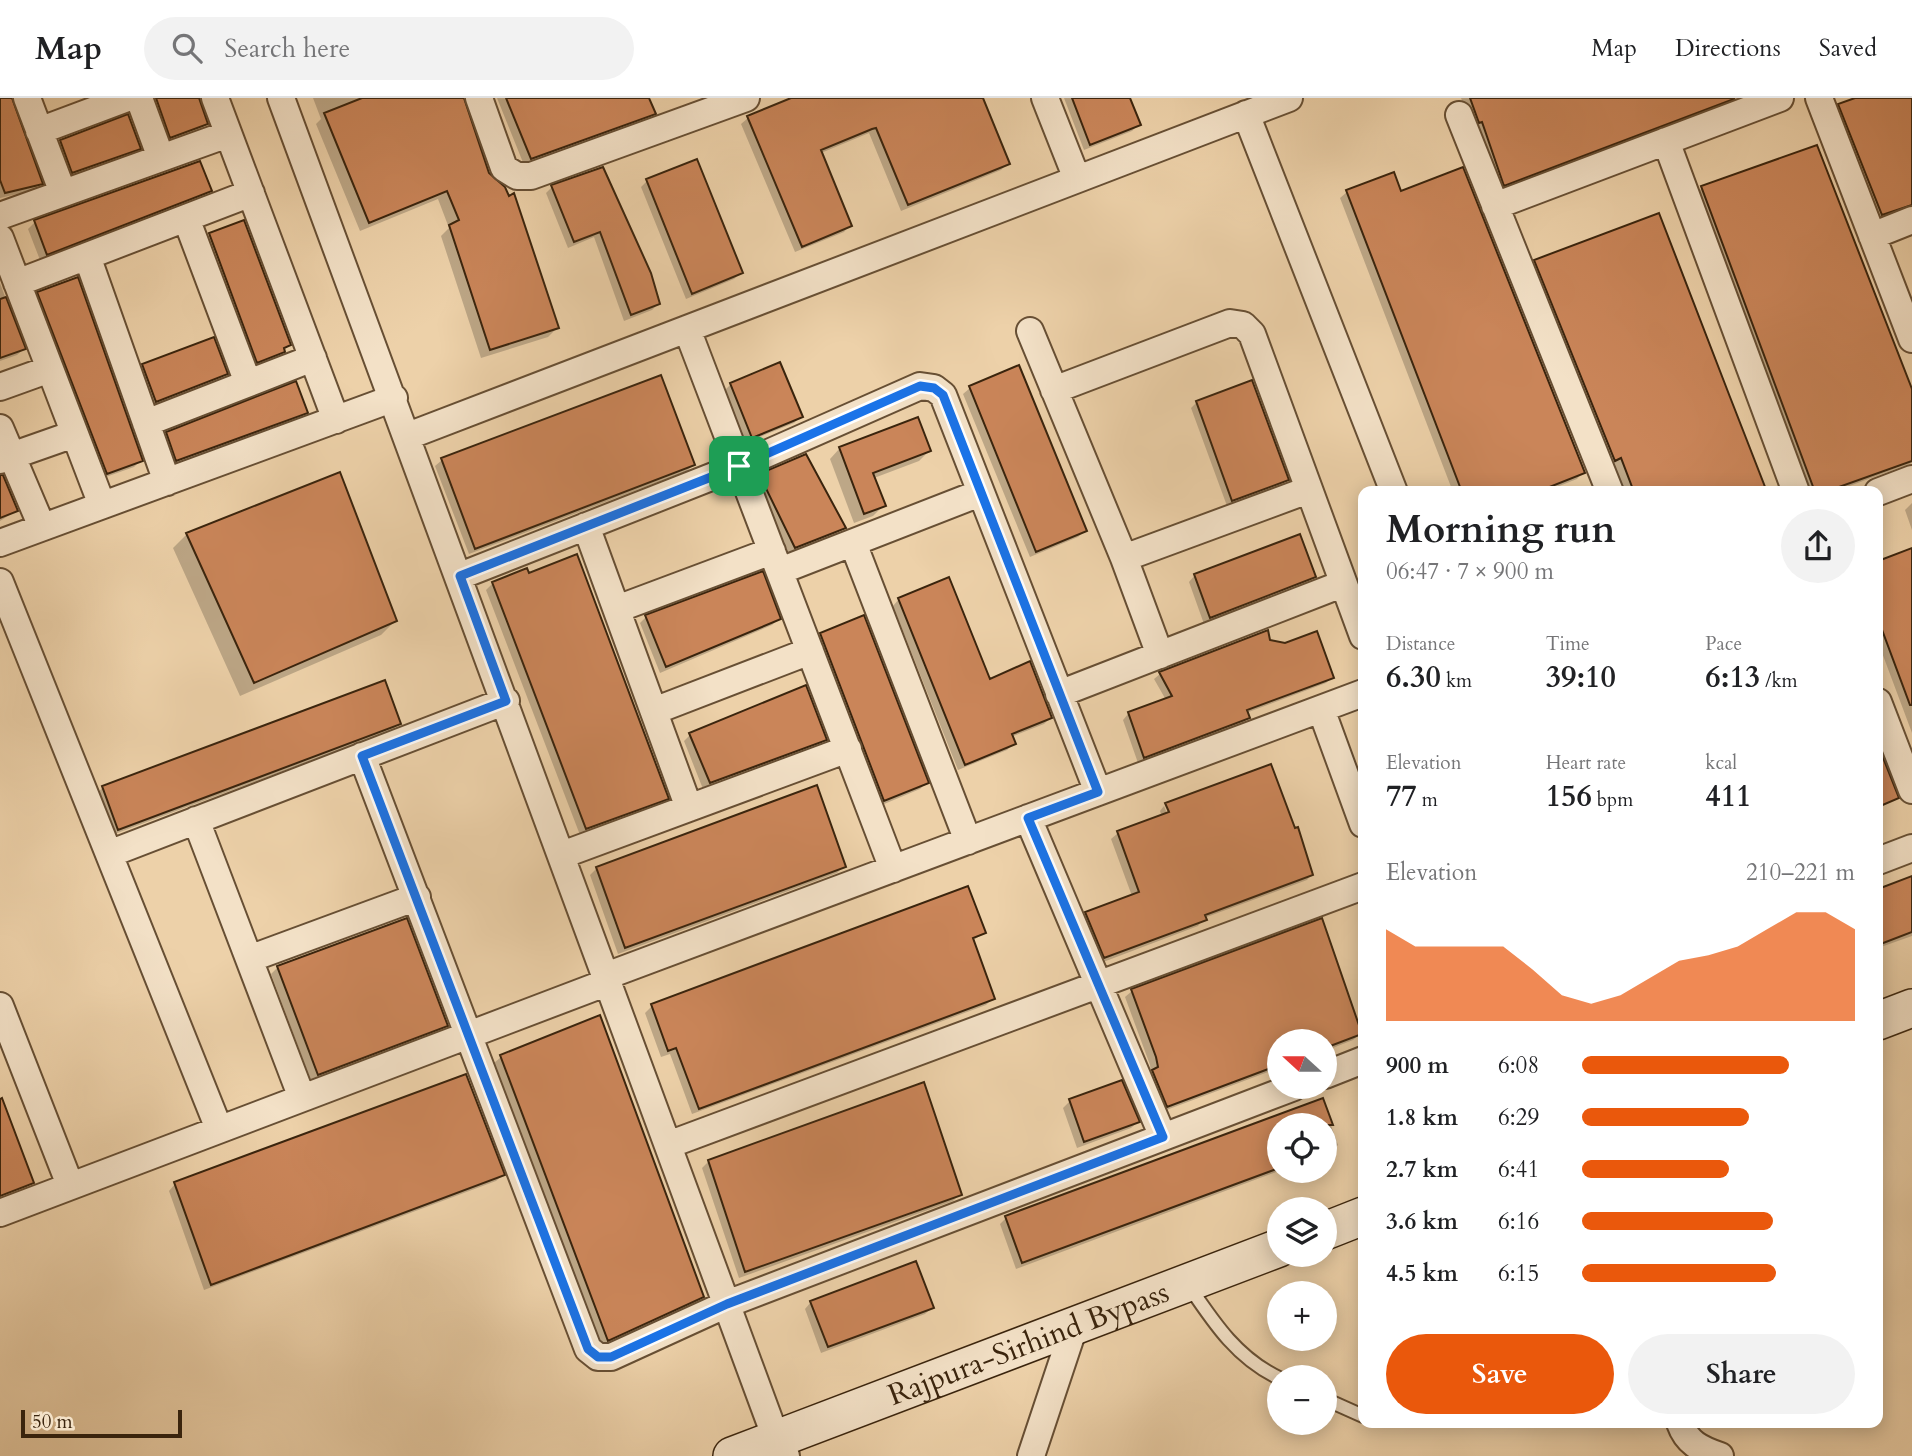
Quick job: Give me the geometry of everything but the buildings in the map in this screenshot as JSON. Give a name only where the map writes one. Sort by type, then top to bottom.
[{"type":"main road","points":[[1883,1019],[1912,1008]]},
{"type":"main road","points":[[1337,1226],[1358,1218]]},
{"type":"main road","name":"Rajpura-Sirhind Bypass","points":[[732,1456],[782,1449],[1075,1324],[1267,1252]]},
{"type":"street","points":[[27,98],[63,193]]},
{"type":"street","points":[[40,131],[127,98]]},
{"type":"street","points":[[139,98],[161,158]]},
{"type":"street","points":[[215,98],[336,420]]},
{"type":"street","points":[[281,98],[782,1449]]},
{"type":"street","points":[[479,98],[504,168],[517,176],[531,176],[684,109],[746,98]]},
{"type":"street","points":[[1045,98],[1077,179]]},
{"type":"street","points":[[408,436],[1289,98]]},
{"type":"street","points":[[1495,206],[1780,98]]},
{"type":"street","points":[[1819,98],[1912,339]]},
{"type":"street","points":[[1246,114],[1392,486]]},
{"type":"street","points":[[1459,115],[1608,486]]},
{"type":"street","points":[[0,216],[228,134]]},
{"type":"street","points":[[1666,141],[1794,486]]},
{"type":"street","points":[[17,283],[251,193]]},
{"type":"street","points":[[186,218],[248,383]]},
{"type":"street","points":[[1872,236],[1912,220]]},
{"type":"street","points":[[0,238],[102,505]]},
{"type":"street","points":[[87,256],[166,482]]},
{"type":"street","points":[[1054,390],[1230,323],[1243,325],[1252,334],[1358,624]]},
{"type":"street","points":[[687,329],[893,869]]},
{"type":"street","points":[[1030,331],[1124,558],[1160,655]]},
{"type":"street","points":[[146,423],[313,358]]},
{"type":"street","points":[[0,387],[50,369]]},
{"type":"street","points":[[460,576],[739,466],[920,386],[934,388],[943,395],[1098,792]]},
{"type":"street","points":[[0,542],[394,398]]},
{"type":"street","points":[[0,428],[7,457],[42,527]]},
{"type":"street","points":[[7,457],[74,434]]},
{"type":"street","points":[[1883,490],[1912,479]]},
{"type":"street","points":[[1124,558],[1308,490]]},
{"type":"street","points":[[617,609],[776,561],[853,543],[981,493]]},
{"type":"street","points":[[586,526],[689,808]]},
{"type":"street","points":[[853,543],[968,841]]},
{"type":"street","points":[[0,582],[219,1129]]},
{"type":"street","points":[[1059,694],[1342,584]]},
{"type":"street","points":[[654,712],[810,651]]},
{"type":"street","points":[[0,1213],[893,869],[1358,695]]},
{"type":"street","points":[[109,854],[506,701]]},
{"type":"street","points":[[1321,709],[1358,810]]},
{"type":"street","points":[[1883,715],[1912,790]]},
{"type":"street","points":[[562,855],[848,749]]},
{"type":"street","points":[[362,756],[588,1349],[598,1357],[611,1357],[727,1304],[1267,1097]]},
{"type":"street","points":[[1028,818],[1163,1137]]},
{"type":"street","points":[[196,820],[302,1098]]},
{"type":"street","points":[[1883,859],[1912,848]]},
{"type":"street","points":[[668,1144],[1358,888]]},
{"type":"street","points":[[249,959],[416,897]]},
{"type":"street","points":[[0,1006],[70,1185]]},
{"type":"street","points":[[1337,1070],[1358,1062]]},
{"type":"street","points":[[1040,1453],[1075,1324]]},
{"type":"street","points":[[1682,1428],[1685,1437],[1702,1449],[1720,1456]]},
{"type":"lane","points":[[1187,1282],[1219,1331],[1242,1354],[1267,1370]]},
{"type":"lane","points":[[1337,1404],[1358,1414]]},
{"type":"route","points":[[920,386],[934,388],[943,395],[1098,792],[1028,818],[1163,1137],[727,1304],[611,1357],[598,1357],[588,1349],[362,756],[506,701],[460,576],[739,466],[920,386]]}]
